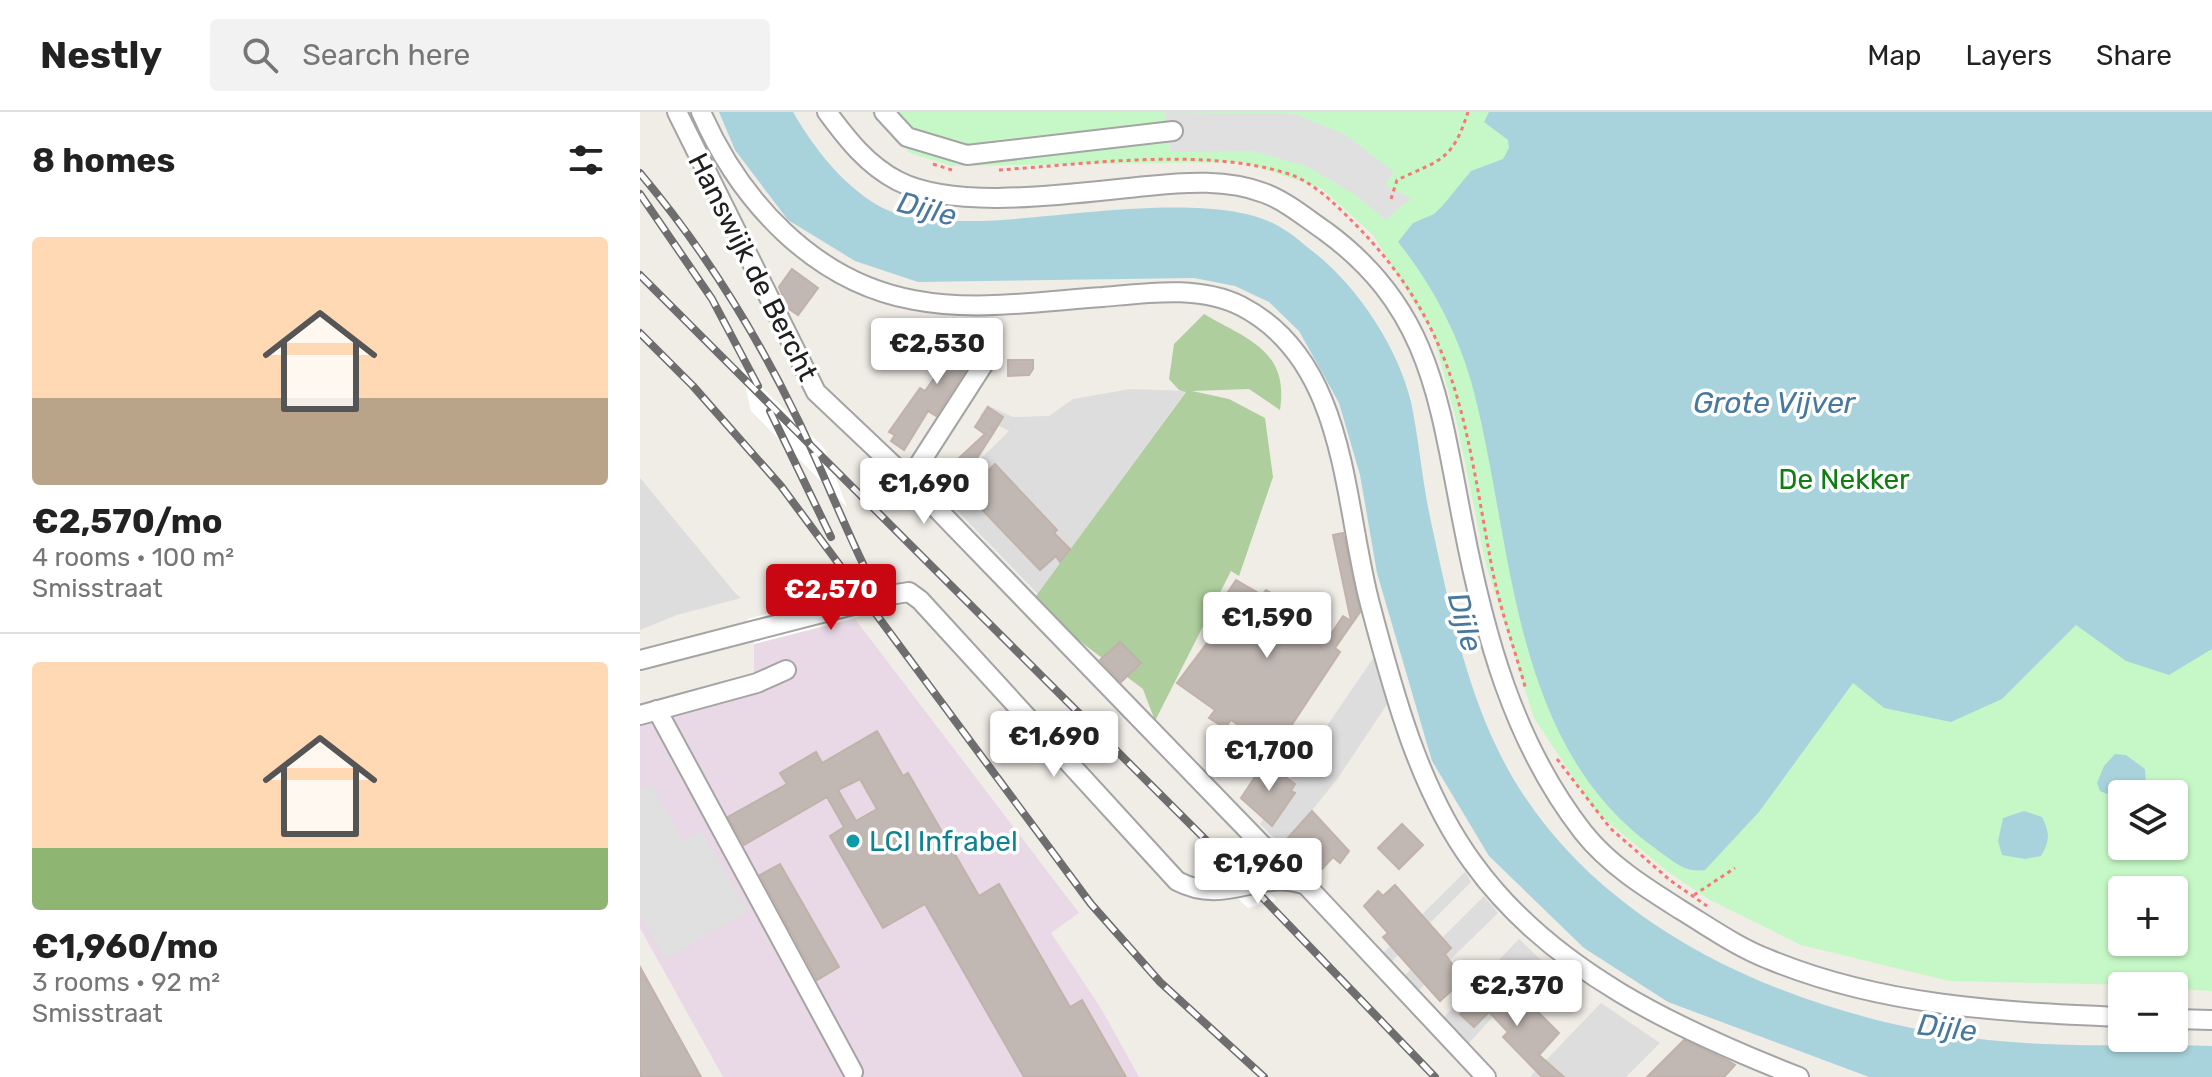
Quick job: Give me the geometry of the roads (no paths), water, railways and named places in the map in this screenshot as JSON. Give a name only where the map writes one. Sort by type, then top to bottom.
[{"type":"street","name":"Hanswijk de Bercht","points":[[677,112],[816,392],[909,480],[1267,850],[1277,878]]},
{"type":"street","points":[[701,112],[713,141],[733,175],[779,228],[839,273],[881,293],[916,301],[961,305],[1176,291],[1239,305],[1268,324],[1296,352],[1315,381],[1337,444],[1370,603],[1404,713],[1445,820],[1474,865],[1517,912],[1603,982],[1706,1040],[1799,1077]]},
{"type":"street","points":[[827,112],[865,159],[899,182],[939,194],[985,197],[1180,183],[1225,184],[1264,193],[1295,210],[1365,263],[1403,312],[1439,400],[1478,598],[1510,703],[1560,799],[1585,835],[1618,867],[1713,930],[1766,958],[1888,996],[1951,1007],[2108,1016]]},
{"type":"street","points":[[884,112],[907,137],[967,155],[1173,131]]},
{"type":"street","points":[[695,153],[713,141]]},
{"type":"street","points":[[909,480],[992,351]]},
{"type":"street","points":[[640,660],[909,592],[920,600],[1177,881],[1209,892],[1229,892],[1277,878],[1306,885],[1486,1077]]},
{"type":"street","points":[[786,670],[757,683],[649,713],[853,1072]]},
{"type":"street","points":[[2188,1019],[2212,1020]]},
{"type":"water","points":[[719,112],[793,112],[819,151],[852,186],[877,205],[911,217],[972,221],[1130,209],[1215,209],[1251,215],[1284,229],[1344,280],[1373,318],[1396,360],[1411,402],[1427,503],[1443,576],[1475,694],[1498,750],[1536,813],[1585,868],[1642,915],[1705,955],[1773,986],[1844,1011],[1917,1029],[1988,1040],[2108,1045],[2108,1052],[2188,1052],[2188,1046],[2212,1046],[2212,1077],[1869,1077],[1668,1002],[1584,948],[1489,856],[1432,761],[1377,573],[1360,475],[1339,403],[1299,331],[1269,302],[1235,286],[1194,278],[918,282],[855,261],[788,220],[735,150]]},
{"type":"water","name":"Grote Vijver","points":[[1489,112],[2212,112],[2212,649],[2169,675],[2126,661],[2076,625],[2002,699],[1951,722],[1884,708],[1853,683],[1759,812],[1705,870],[1683,867],[1652,846],[1604,802],[1569,751],[1542,693],[1523,632],[1471,381],[1441,308],[1398,242],[1413,223],[1434,214],[1471,171],[1503,159],[1509,148],[1508,140],[1484,122]]},
{"type":"water","points":[[2115,754],[2126,755],[2145,769],[2146,780],[2108,780],[2108,794],[2100,791],[2097,783],[2104,766]]},
{"type":"water","points":[[2024,811],[2042,817],[2048,837],[2044,851],[2041,856],[2025,859],[2002,855],[1998,841],[2003,818]]},
{"type":"railway","points":[[640,173],[706,261],[764,354],[885,608]]},
{"type":"railway","points":[[640,194],[712,299],[758,386]]},
{"type":"railway","points":[[640,275],[1232,866],[1435,1077]]},
{"type":"railway","points":[[640,333],[693,386],[781,486],[1091,904],[1160,982],[1264,1077]]},
{"type":"railway","points":[[770,411],[831,537]]},
{"type":"place","name":"LCI Infrabel","points":[[853,841]]},
{"type":"water label","name":"Dijle","points":[[927,209]]},
{"type":"water label","name":"Dijle","points":[[1465,622]]},
{"type":"water label","name":"Dijle","points":[[1947,1028]]},
{"type":"park label","name":"De Nekker","points":[[1844,479]]}]
